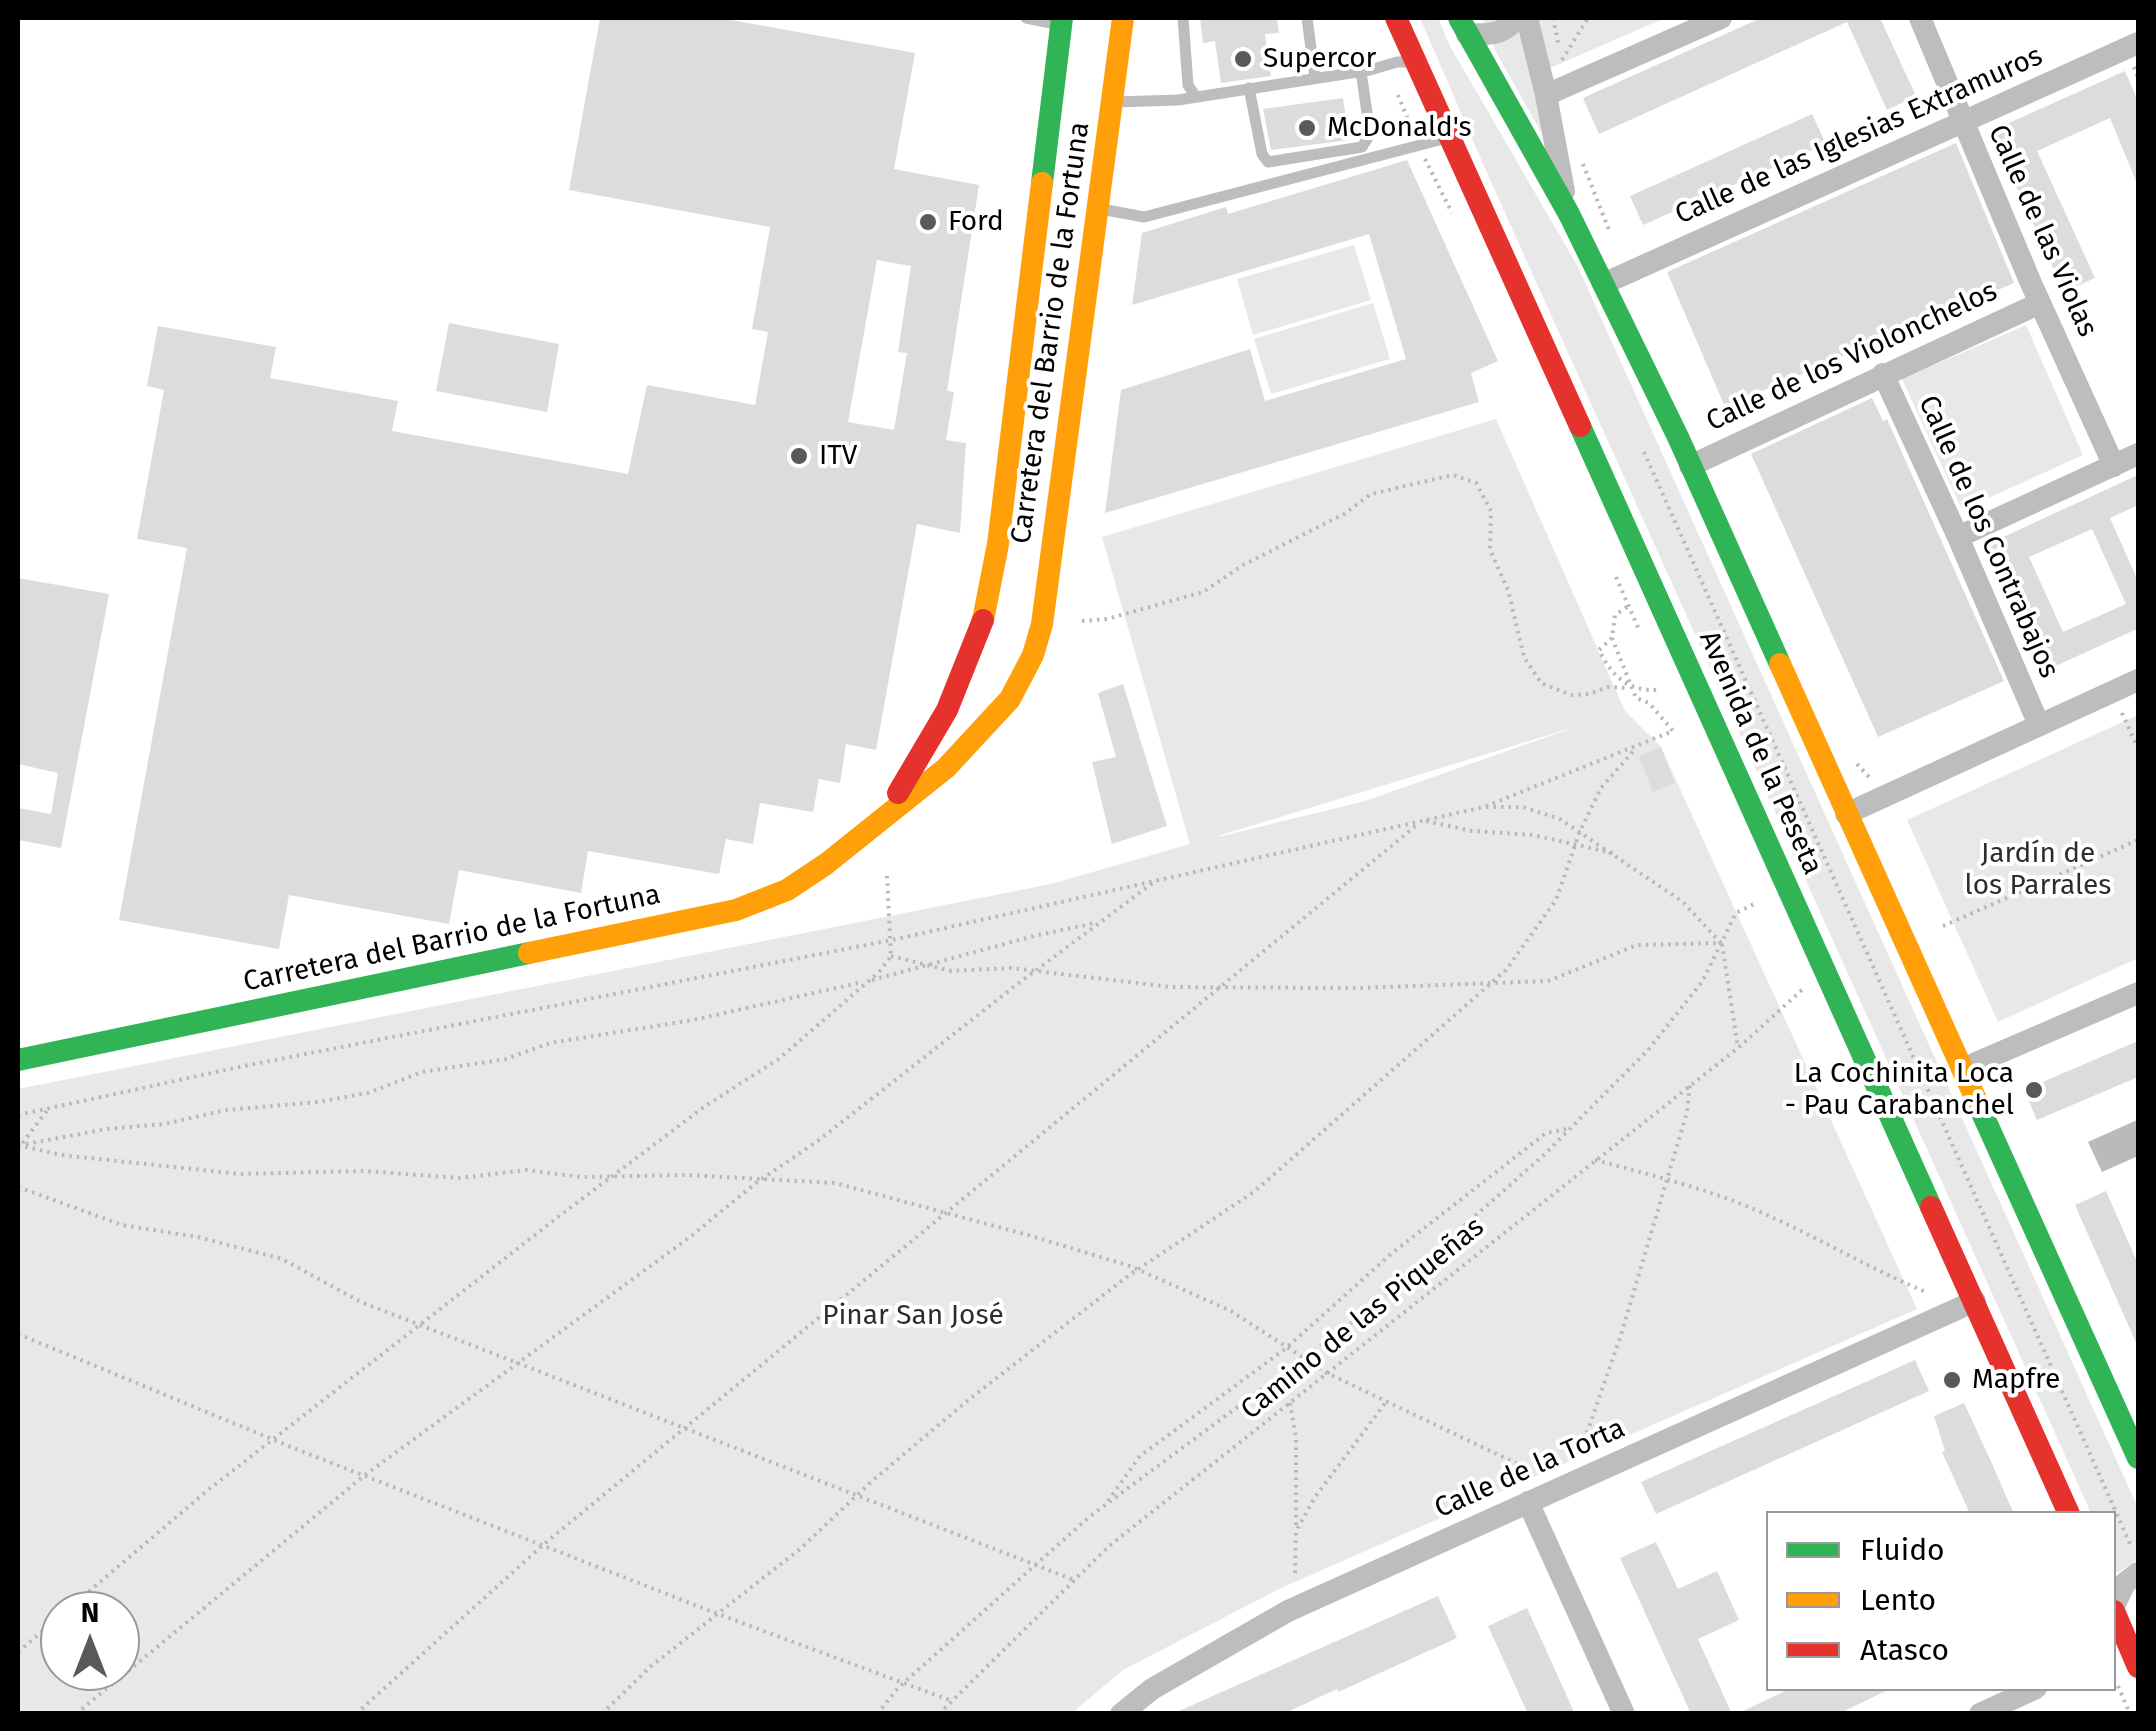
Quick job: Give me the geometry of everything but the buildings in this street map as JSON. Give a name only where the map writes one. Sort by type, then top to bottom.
[{"type":"street","name":"Carretera del Barrio de la Fortuna","points":[[18,1060],[736,910],[786,890],[826,864],[946,768],[1010,699],[1033,655],[1042,624],[1123,18]]},
{"type":"street","name":"Avenida de la Peseta","points":[[1396,18],[2069,1511]]},
{"type":"street","points":[[1463,26],[1496,34],[1516,18]]},
{"type":"street","points":[[1527,18],[1569,214]]},
{"type":"street","points":[[1546,96],[1721,18]]},
{"type":"street","name":"Calle de las Violas","points":[[1920,18],[2040,303],[2114,466]]},
{"type":"street","name":"Carretera del Barrio de la Fortuna","points":[[878,824],[939,732],[970,663],[983,620],[998,544],[1062,21]]},
{"type":"street","name":"Avenida de la Peseta","points":[[1463,26],[1569,214],[1690,466],[1962,1070],[2130,1419],[2138,1458]]},
{"type":"street","name":"Calle de las Iglesias Extramuros","points":[[1604,284],[2138,43]]},
{"type":"street","name":"Calle de los Violonchelos","points":[[1690,466],[2040,303]]},
{"type":"street","name":"Calle de los Contrabajos","points":[[1883,374],[1958,536],[2038,725]]},
{"type":"street","points":[[1958,536],[2138,454]]},
{"type":"street","name":"Carretera del Barrio de la Fortuna","points":[[983,620],[981,660],[990,674],[1004,676],[1033,655]]},
{"type":"street","points":[[1846,814],[2138,680]]},
{"type":"street","points":[[1962,1070],[2138,993]]},
{"type":"street","name":"Calle de la Torta","points":[[1122,1714],[1152,1690],[1288,1611],[1974,1301]]},
{"type":"street","points":[[1528,1502],[1624,1714]]},
{"type":"street","points":[[2116,1604],[2124,1583],[2138,1573]]},
{"type":"street","points":[[2116,1614],[2130,1653]]},
{"type":"street","points":[[1980,1714],[2030,1691]]},
{"type":"lane","points":[[1026,18],[1062,21]]},
{"type":"lane","points":[[1182,18],[1188,85],[1196,97]]},
{"type":"lane","points":[[1307,18],[1314,78]]},
{"type":"lane","points":[[1111,104],[1129,100],[1165,102],[1397,62],[1417,63]]},
{"type":"lane","points":[[1249,88],[1262,154],[1268,162],[1362,146],[1370,134],[1362,71]]},
{"type":"lane","points":[[1097,208],[1144,217],[1452,136]]},
{"type":"path","points":[[1562,61],[1588,18]]},
{"type":"path","points":[[1582,161],[1614,243]]},
{"type":"path","points":[[1644,452],[2115,1511]]},
{"type":"path","points":[[1082,622],[1108,619],[1203,592],[1243,565],[1344,514],[1370,494],[1453,474],[1476,483],[1491,511],[1490,550],[1508,590],[1524,657],[1541,683],[1571,695],[1608,687],[1659,690]]},
{"type":"path","points":[[18,1116],[244,1066],[892,940],[1484,807],[1672,731],[1649,702],[1636,698],[1612,638],[1616,614],[1626,607]]},
{"type":"path","points":[[1612,638],[1599,650],[1608,668],[1632,688]]},
{"type":"path","points":[[2122,713],[2138,748]]},
{"type":"path","points":[[602,1714],[650,1666],[800,1549],[967,1401],[1138,1270],[1256,1191],[1506,970],[1556,900],[1580,831],[1601,788],[1639,744]]},
{"type":"path","points":[[1484,807],[1522,807],[1560,819],[1683,902],[1721,942],[1738,1048]]},
{"type":"path","points":[[1422,820],[1472,830],[1533,835],[1614,853]]},
{"type":"path","points":[[356,1714],[544,1544],[1422,820]]},
{"type":"path","points":[[1943,926],[2138,840]]},
{"type":"path","points":[[89,1591],[208,1490],[704,1107],[780,1058],[868,981],[891,956],[887,876]]},
{"type":"path","points":[[76,1714],[364,1475],[819,1140],[1158,879]]},
{"type":"path","name":"Camino de las Piqueñas","points":[[877,1714],[903,1684],[1105,1505],[1370,1309],[1570,1128],[1648,1050],[1702,982],[1736,913],[1754,904]]},
{"type":"path","points":[[18,1146],[107,1128],[164,1124],[226,1110],[368,1093],[422,1072],[506,1059],[550,1043],[692,1020],[868,981],[1100,922]]},
{"type":"path","points":[[891,956],[951,971],[1011,968],[1170,987],[1360,988],[1548,982],[1637,945],[1721,942]]},
{"type":"path","name":"Camino de las Piqueñas","points":[[938,1714],[1109,1546],[1738,1048],[1824,970]]},
{"type":"path","points":[[1582,1446],[1620,1338],[1687,1112],[1690,1084]]},
{"type":"path","points":[[18,1146],[50,1107]]},
{"type":"path","points":[[1105,1505],[1140,1456],[1289,1346],[1391,1254],[1546,1133],[1570,1128]]},
{"type":"path","points":[[18,1146],[61,1155],[240,1174],[364,1171],[460,1178],[527,1170],[613,1178],[687,1175],[835,1183],[1084,1251],[1138,1270],[1231,1311],[1327,1373],[1528,1469]]},
{"type":"path","points":[[1594,1160],[1748,1206],[1926,1292]]},
{"type":"path","points":[[18,1187],[122,1226],[198,1236],[282,1259],[361,1302],[1074,1580]]},
{"type":"path","points":[[18,1334],[274,1440],[952,1701]]},
{"type":"path","points":[[1296,1531],[1315,1497],[1387,1402]]},
{"type":"path","points":[[1290,1403],[1296,1438],[1295,1574]]},
{"type":"path","points":[[2116,1512],[2131,1546]]},
{"type":"path","points":[[18,1652],[40,1633]]},
{"type":"path","points":[[2116,1680],[2130,1714]]},
{"type":"green space","points":[[1420,18],[1438,18],[1450,46],[1578,267],[2138,1508],[2138,1559],[2117,1573],[2116,1511],[2090,1511]]},
{"type":"green space","points":[[1482,18],[1665,18],[1534,75],[1545,139],[1497,54]]},
{"type":"green space","points":[[1354,245],[1371,300],[1253,335],[1237,279]]},
{"type":"green space","points":[[1373,303],[1390,359],[1271,394],[1254,339]]},
{"type":"green space","points":[[2026,325],[2083,455],[1962,510],[1902,379]]},
{"type":"green space","name":"Pinar San José","points":[[1496,419],[1625,711],[1661,747],[1917,1309],[1281,1588],[1123,1670],[1072,1713],[18,1714],[18,1089],[1051,884],[1190,844],[1102,537]],"holes":[[[1578,726],[1365,801],[1218,837]]]},
{"type":"green space","name":"Jardín de los Parrales","points":[[2138,715],[2138,958],[1998,1022],[1907,820]]},
{"type":"shaded area","points":[[2137,1120],[2138,1156],[2102,1172],[2088,1142]]},
{"type":"traffic: fast","points":[[1042,183],[1062,18]]},
{"type":"traffic: fast","points":[[1459,18],[1569,214],[1678,437],[1780,664]]},
{"type":"traffic: fast","points":[[1580,426],[1931,1207]]},
{"type":"traffic: fast","points":[[18,1060],[529,953]]},
{"type":"traffic: fast","points":[[1978,1104],[2138,1458]]},
{"type":"traffic: slow","points":[[1033,655],[1042,624],[1123,18]]},
{"type":"traffic: slow","points":[[983,620],[998,544],[1042,183]]},
{"type":"traffic: slow","points":[[529,953],[736,910],[787,890],[826,864],[946,768],[1010,699],[1033,655]]},
{"type":"traffic: slow","points":[[1780,664],[1978,1104]]},
{"type":"traffic: jam","points":[[1396,18],[1580,426]]},
{"type":"traffic: jam","points":[[898,793],[947,710],[983,620]]},
{"type":"traffic: jam","points":[[1931,1207],[2068,1511]]},
{"type":"traffic: jam","points":[[2116,1616],[2138,1667]]},
{"type":"place","name":"Supercor","points":[[1243,59]]},
{"type":"place","name":"McDonald's","points":[[1307,128]]},
{"type":"place","name":"Ford","points":[[928,222]]},
{"type":"place","name":"ITV","points":[[799,456]]},
{"type":"place","name":"La Cochinita Loca - Pau Carabanchel","points":[[2034,1090]]},
{"type":"place","name":"Mapfre","points":[[1952,1380]]}]
